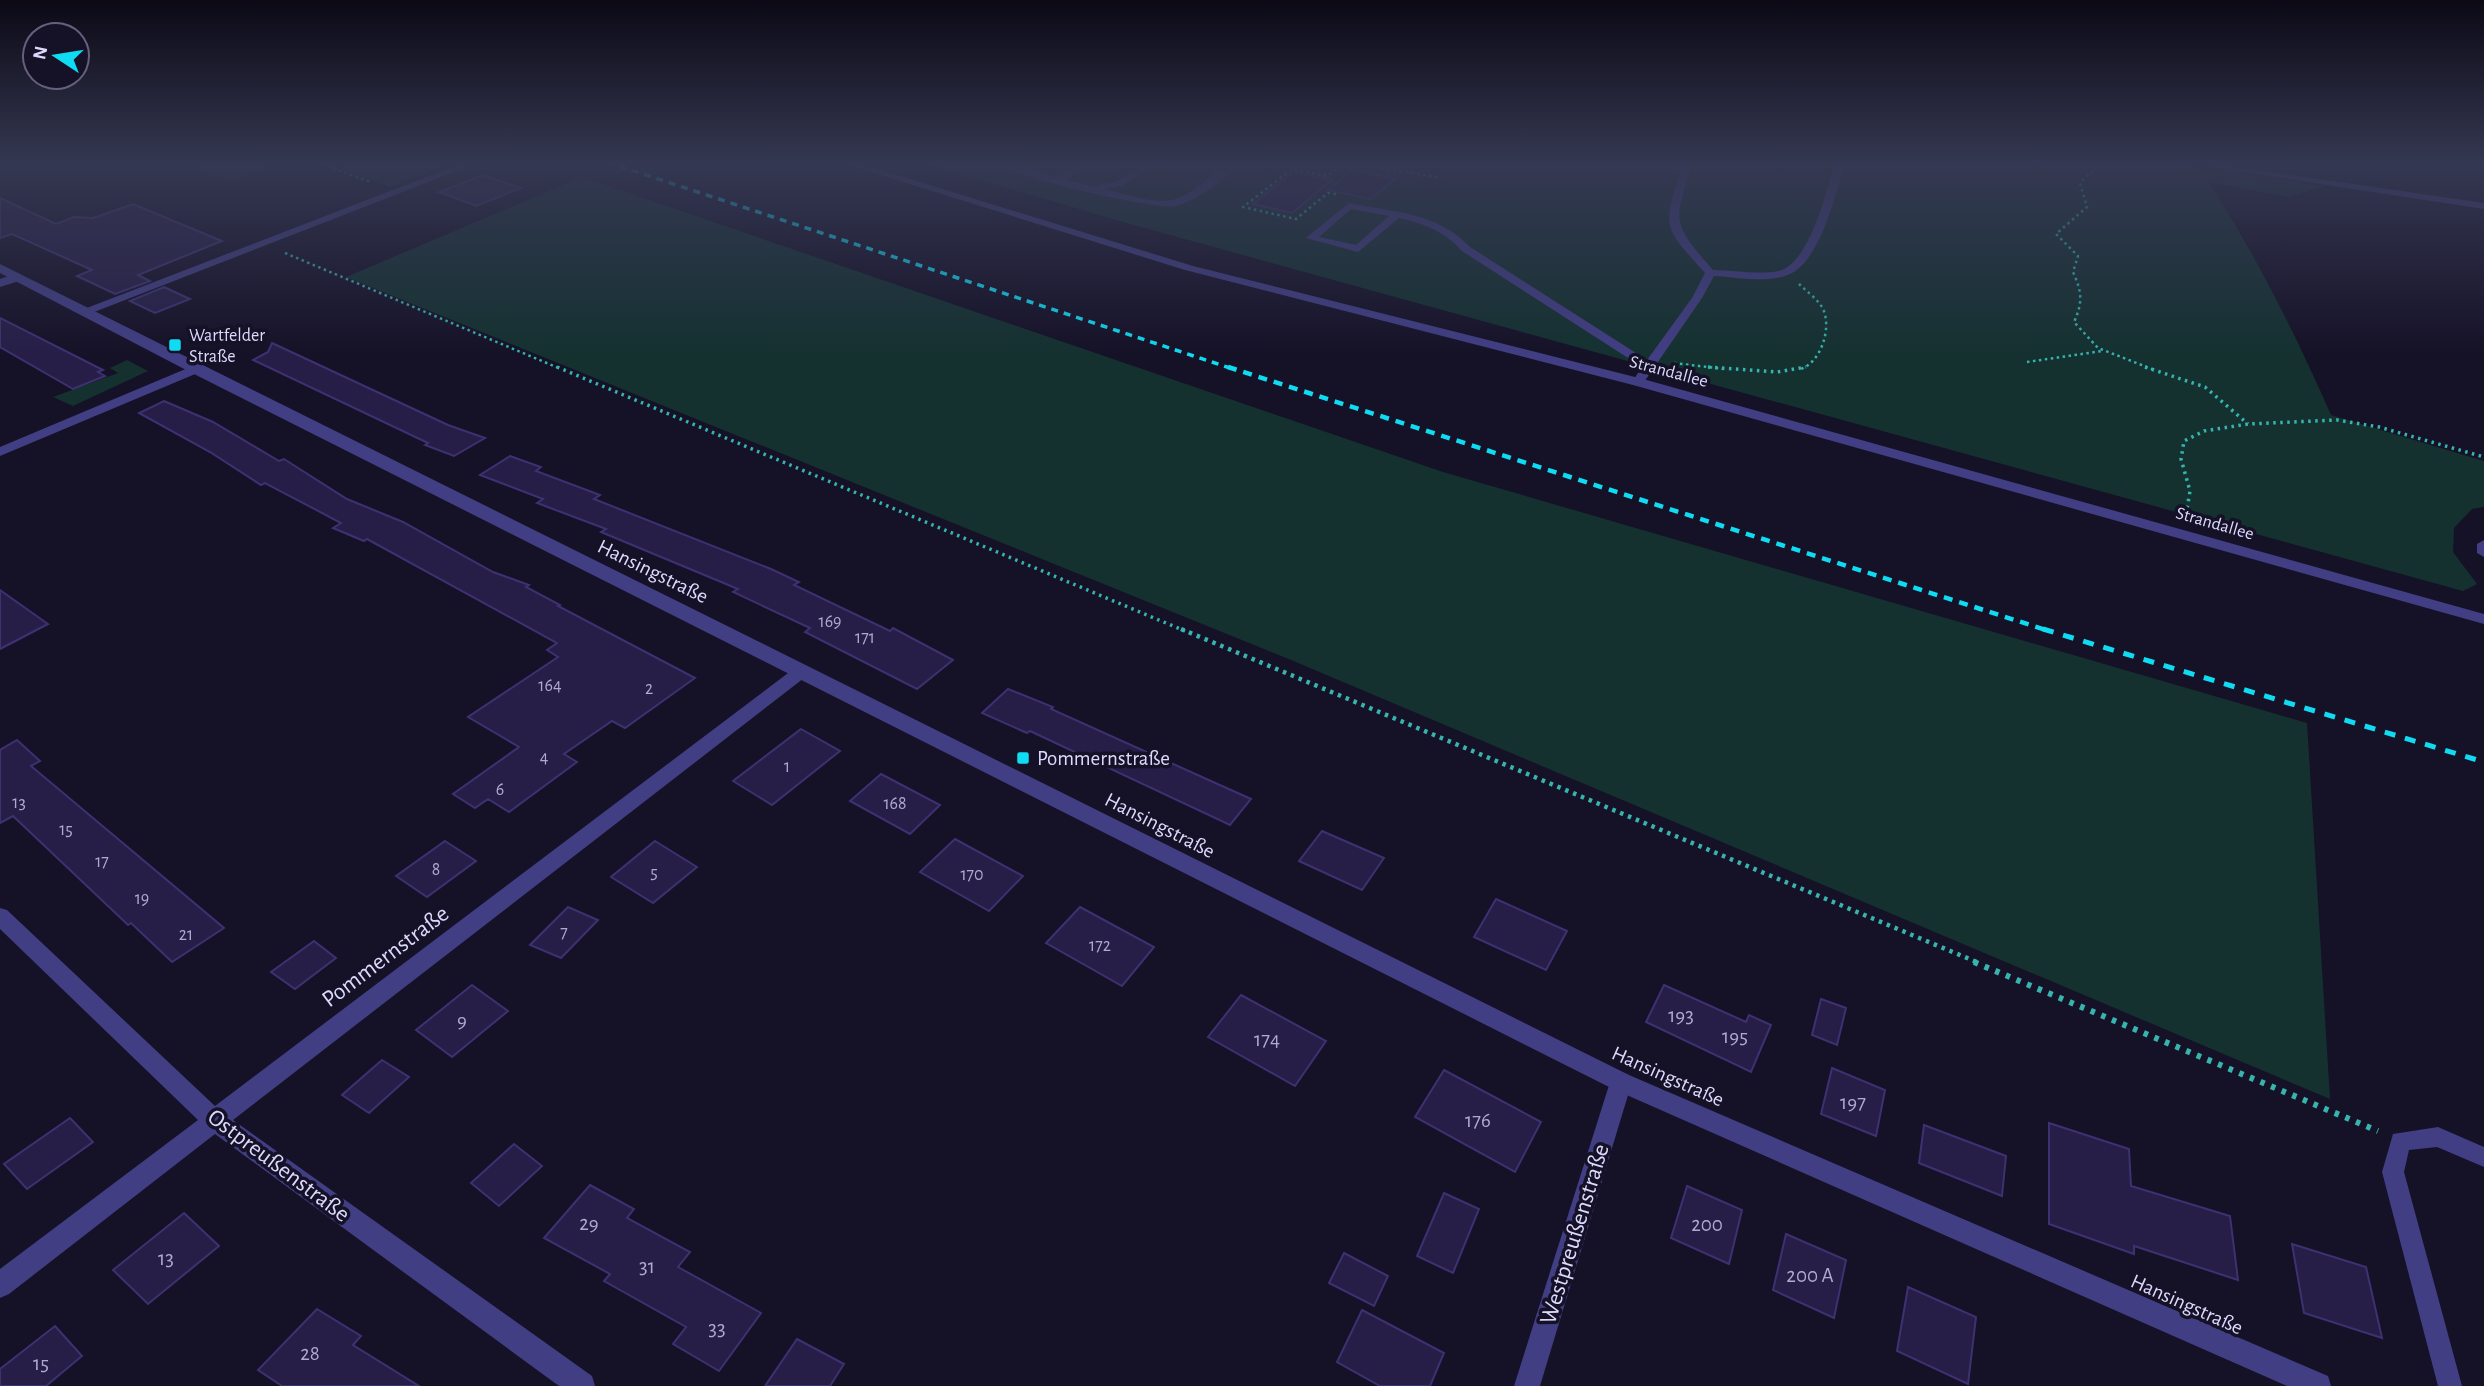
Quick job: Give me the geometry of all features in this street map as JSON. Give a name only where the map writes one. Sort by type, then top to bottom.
[{"type":"street","points":[[85,311],[310,227]]},
{"type":"street","name":"Strandallee","points":[[1055,227],[1189,268],[1638,382],[2484,619]]},
{"type":"street","name":"Hansingstraße","points":[[0,268],[195,369],[1621,1082],[2318,1386]]},
{"type":"street","points":[[0,283],[18,277]]},
{"type":"street","points":[[0,452],[195,369]]},
{"type":"street","name":"Pommernstraße","points":[[0,1285],[802,671]]},
{"type":"street","name":"Ostpreußenstraße","points":[[0,916],[214,1120],[582,1386]]},
{"type":"street","name":"Westpreußenstraße","points":[[1527,1386],[1621,1082]]},
{"type":"lane","points":[[1324,227],[1311,238],[1358,249],[1383,227]]},
{"type":"lane","points":[[1433,227],[1448,231],[1466,249],[1649,364]]},
{"type":"lane","points":[[1672,227],[1710,273],[1784,273],[1797,267],[1807,253],[1817,227]]},
{"type":"lane","points":[[1638,382],[1697,298],[1710,273]]},
{"type":"lane","points":[[2484,544],[2484,553]]},
{"type":"lane","points":[[2450,1386],[2393,1172],[2401,1141],[2438,1138],[2484,1157]]},
{"type":"path","points":[[2064,227],[2056,234],[2078,256],[2073,272],[2082,293],[2081,306],[2074,322],[2088,340],[2102,351],[2131,364],[2200,384],[2248,424]]},
{"type":"path","points":[[263,244],[2401,1141]]},
{"type":"path","points":[[1649,364],[1778,371],[1804,368],[1818,357],[1827,322],[1823,307],[1784,273]]},
{"type":"path","points":[[2027,362],[2102,351]]},
{"type":"path","points":[[2185,523],[2190,491],[2181,459],[2184,441],[2204,431],[2248,424],[2337,420],[2379,427],[2484,457]]},
{"type":"green space","points":[[465,227],[727,227],[1443,472],[2307,723],[2330,1099],[1291,660],[346,277]]},
{"type":"green space","points":[[1140,227],[2236,227],[2304,355],[2331,415],[2484,461],[2484,507],[2472,509],[2454,528],[2453,552],[2477,584],[2463,591]]},
{"type":"green space","points":[[127,360],[148,371],[73,406],[53,397],[118,373],[110,368]]},
{"type":"building","points":[[0,227],[188,227],[222,241],[138,275],[150,281],[115,294],[77,276],[92,270],[12,234],[0,238]]},
{"type":"building","points":[[164,287],[190,299],[155,313],[130,301]]},
{"type":"building","points":[[0,318],[103,370],[98,372],[105,376],[73,389],[0,347]]},
{"type":"building","points":[[272,343],[448,425],[485,438],[454,456],[425,445],[428,443],[253,360],[268,352]]},
{"type":"building","points":[[164,401],[213,422],[279,461],[284,459],[347,499],[403,522],[493,572],[529,585],[526,587],[560,605],[558,606],[695,678],[625,728],[612,721],[564,754],[577,762],[509,812],[488,799],[475,808],[453,794],[519,747],[468,717],[558,657],[547,650],[557,643],[367,539],[364,541],[333,528],[341,523],[265,483],[261,485],[210,452],[139,413]]},
{"type":"building","points":[[510,456],[541,467],[536,471],[600,495],[594,499],[771,569],[799,582],[794,585],[890,631],[893,628],[953,660],[917,689],[805,632],[810,628],[733,592],[738,589],[601,532],[606,529],[537,503],[543,499],[480,475]]},
{"type":"building","points":[[0,590],[48,624],[0,649]]},
{"type":"building","points":[[1008,689],[1053,707],[1051,709],[1251,799],[1230,825],[1030,731],[1027,733],[982,713]]},
{"type":"building","points":[[801,729],[840,751],[772,805],[733,781]]},
{"type":"building","points":[[17,740],[40,761],[31,766],[224,928],[172,962],[131,923],[128,925],[13,816],[0,823],[0,750]]},
{"type":"building","points":[[881,774],[940,805],[910,834],[850,801]]},
{"type":"building","points":[[1322,831],[1384,858],[1362,890],[1299,861]]},
{"type":"building","points":[[955,839],[1023,876],[989,911],[920,872]]},
{"type":"building","points":[[445,841],[476,861],[427,897],[396,876]]},
{"type":"building","points":[[655,841],[697,867],[653,903],[611,877]]},
{"type":"building","points":[[1496,899],[1567,931],[1546,970],[1474,937]]},
{"type":"building","points":[[568,907],[598,920],[561,958],[530,945]]},
{"type":"building","points":[[1080,907],[1154,947],[1122,986],[1046,943]]},
{"type":"building","points":[[314,941],[336,958],[295,989],[271,972]]},
{"type":"building","points":[[472,985],[508,1011],[452,1057],[416,1030]]},
{"type":"building","points":[[1664,985],[1746,1022],[1749,1015],[1771,1025],[1751,1072],[1646,1022]]},
{"type":"building","points":[[1241,995],[1326,1041],[1295,1086],[1208,1037]]},
{"type":"building","points":[[1821,999],[1846,1008],[1837,1045],[1812,1035]]},
{"type":"building","points":[[382,1060],[409,1077],[369,1113],[342,1095]]},
{"type":"building","points":[[1832,1068],[1885,1090],[1876,1136],[1821,1114]]},
{"type":"building","points":[[1444,1070],[1541,1122],[1515,1172],[1415,1117]]},
{"type":"building","points":[[70,1118],[93,1142],[27,1189],[4,1164]]},
{"type":"building","points":[[2049,1123],[2129,1149],[2131,1186],[2230,1216],[2238,1280],[2134,1246],[2134,1254],[2049,1224]]},
{"type":"building","points":[[1924,1125],[2006,1156],[2002,1196],[1919,1163]]},
{"type":"building","points":[[514,1144],[542,1166],[499,1206],[471,1183]]},
{"type":"building","points":[[590,1185],[634,1209],[627,1218],[690,1252],[678,1267],[761,1313],[719,1371],[673,1344],[686,1327],[604,1281],[610,1274],[544,1238]]},
{"type":"building","points":[[1687,1186],[1742,1210],[1729,1264],[1671,1238]]},
{"type":"building","points":[[1444,1193],[1479,1209],[1453,1273],[1417,1256]]},
{"type":"building","points":[[184,1213],[219,1246],[148,1304],[113,1270]]},
{"type":"building","points":[[1786,1234],[1846,1260],[1834,1318],[1773,1290]]},
{"type":"building","points":[[2292,1244],[2366,1267],[2382,1338],[2304,1313]]},
{"type":"building","points":[[1344,1253],[1388,1276],[1374,1306],[1329,1283]]},
{"type":"building","points":[[1908,1287],[1976,1317],[1968,1384],[1897,1351]]},
{"type":"building","points":[[317,1309],[361,1336],[353,1345],[419,1386],[282,1386],[258,1370]]},
{"type":"building","points":[[1362,1310],[1444,1353],[1430,1386],[1380,1386],[1337,1362]]},
{"type":"building","points":[[55,1326],[82,1356],[46,1386],[0,1386],[0,1369]]},
{"type":"building","points":[[797,1339],[844,1364],[830,1386],[765,1386]]},
{"type":"railway","points":[[803,227],[1233,369]]},
{"type":"railway","points":[[1228,367],[2049,631]]},
{"type":"railway","points":[[2043,629],[2484,762]]},
{"type":"place","name":"Wartfelder Straße","points":[[175,345]]},
{"type":"place","name":"Pommernstraße","points":[[1023,758]]}]
